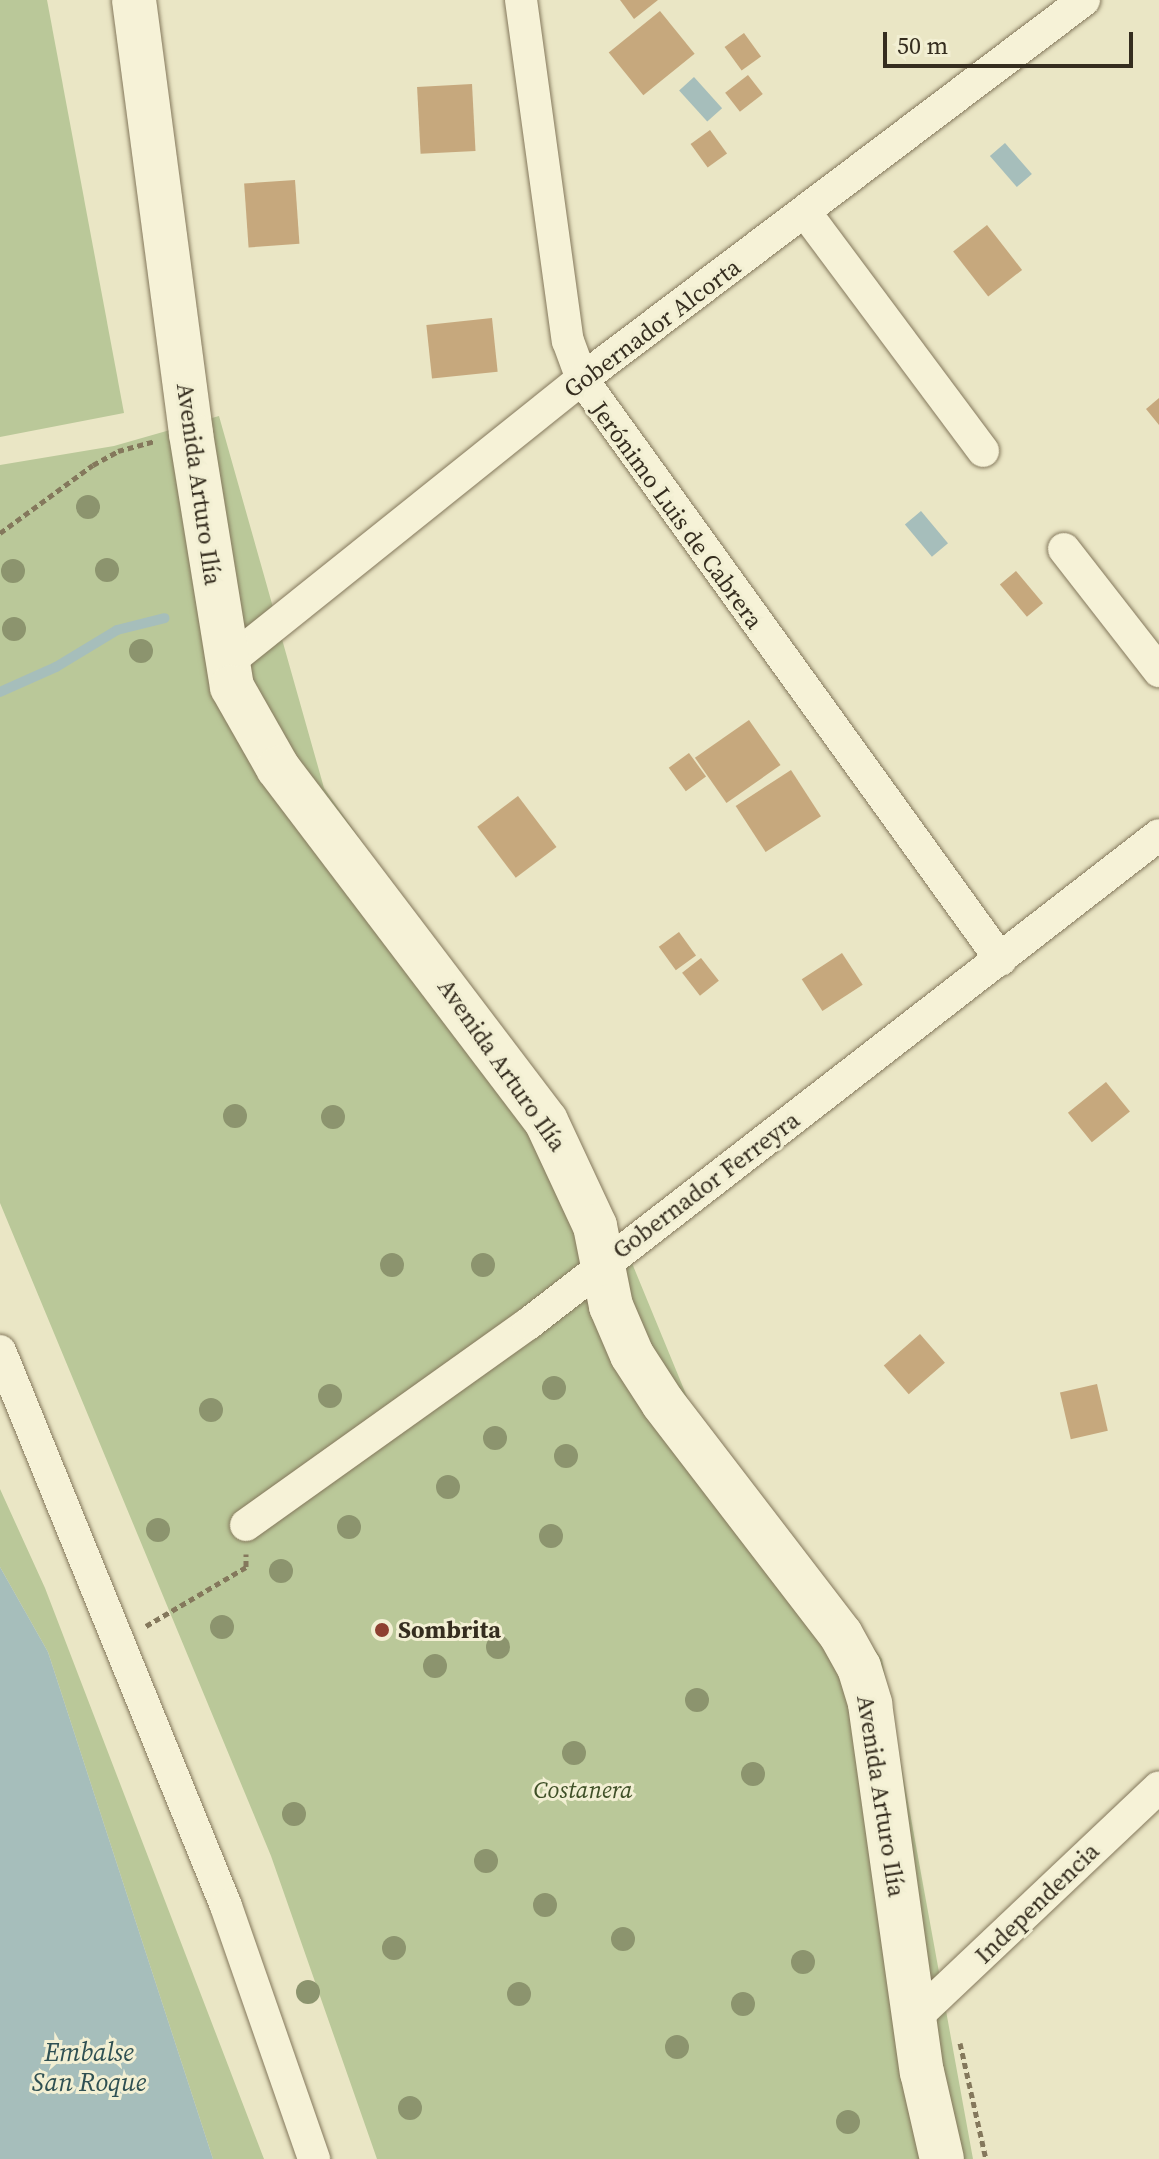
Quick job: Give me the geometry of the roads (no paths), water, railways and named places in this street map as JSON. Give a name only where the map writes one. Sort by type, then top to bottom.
[{"type":"main road","name":"Avenida Arturo Ilía","points":[[134,0],[191,434],[226,664],[244,714],[271,757],[546,1121],[581,1189],[604,1262],[611,1306],[632,1355],[663,1403],[841,1635],[859,1667],[870,1704],[914,2019],[942,2159]]},
{"type":"street","name":"Jerónimo Luis de Cabrera","points":[[521,0],[568,341],[582,379],[1001,960]]},
{"type":"street","name":"Gobernador Alcorta","points":[[226,664],[582,379],[1084,0]]},
{"type":"street","points":[[805,212],[983,451]]},
{"type":"street","points":[[1064,549],[1159,671]]},
{"type":"street","name":"Gobernador Ferreyra","points":[[246,1525],[528,1324],[604,1262],[1001,960],[1159,835]]},
{"type":"street","points":[[0,1351],[226,1906],[314,2159]]},
{"type":"street","name":"Independencia","points":[[914,2019],[1159,1787]]},
{"type":"water","points":[[694,77],[722,108],[707,122],[679,90]]},
{"type":"water","points":[[1005,143],[1032,174],[1017,187],[990,156]]},
{"type":"water","points":[[921,511],[948,543],[932,557],[905,524]]},
{"type":"water","name":"Embalse San Roque","points":[[0,1567],[48,1652],[213,2159],[0,2159]]},
{"type":"waterway","points":[[0,692],[56,667],[117,630],[165,618]]},
{"type":"place","name":"Sombrita","points":[[382,1630]]},
{"type":"park label","name":"Costanera","points":[[583,1790]]}]
